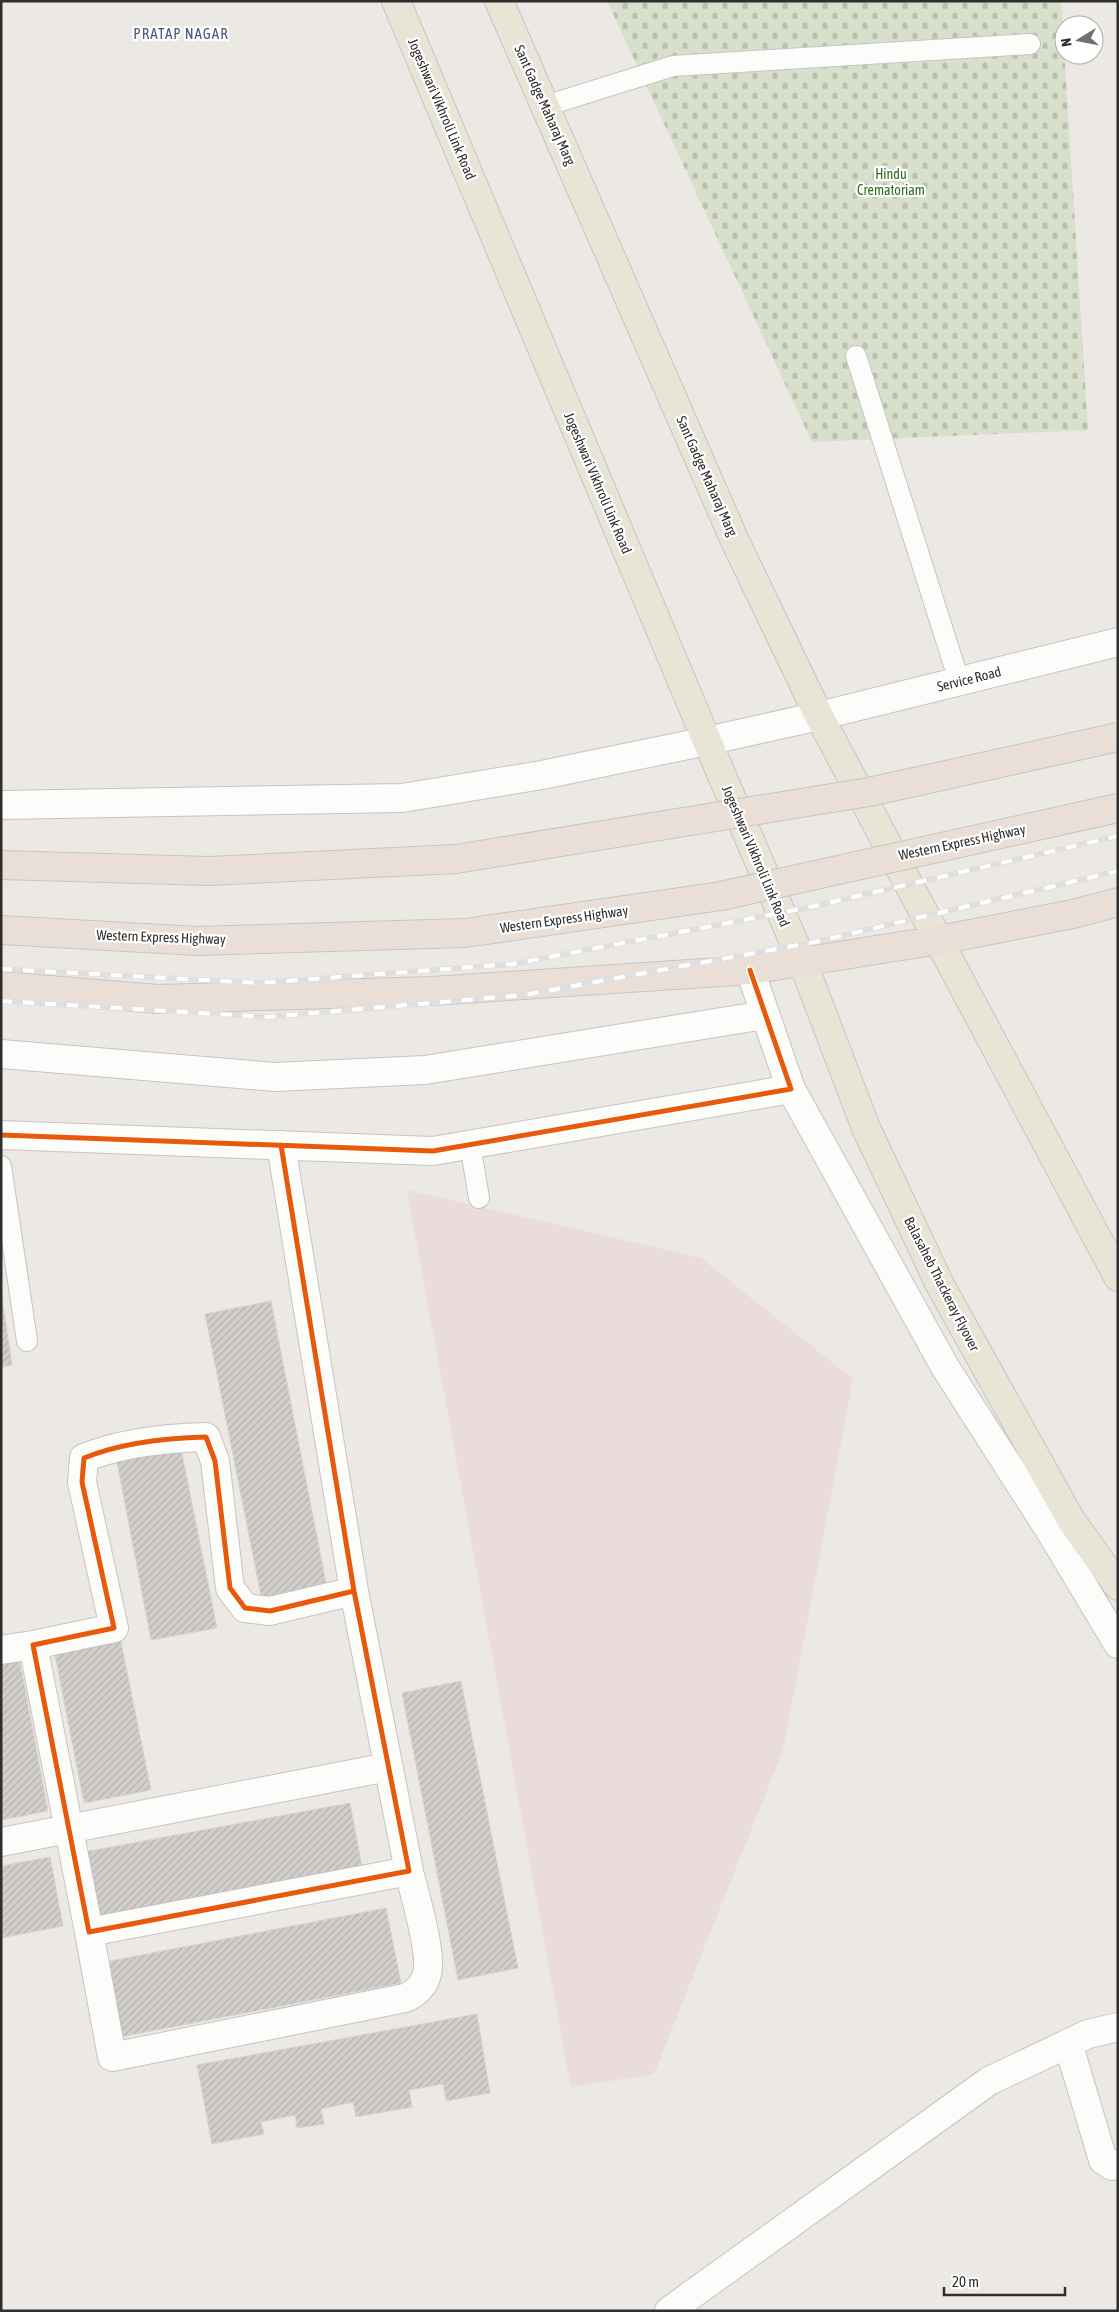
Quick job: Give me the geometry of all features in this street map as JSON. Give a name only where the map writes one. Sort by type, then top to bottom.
[{"type":"highway","points":[[1,865],[209,871],[456,858],[869,792],[1118,737]]},
{"type":"highway","name":"Western Express Highway","points":[[1,930],[198,941],[464,933],[720,896],[1118,808]]},
{"type":"highway","points":[[1,986],[158,999],[432,990],[750,970],[939,940],[1073,914],[1118,902]]},
{"type":"main road","name":"Jogeshwari Vikhroli Link Road","points":[[396,1],[707,741],[803,963]]},
{"type":"main road","name":"Sant Gadge Maharaj Marg","points":[[499,1],[735,541],[819,716],[939,940]]},
{"type":"main road","points":[[939,940],[1079,1208],[1118,1277]]},
{"type":"main road","name":"Balasaheb Thackeray Flyover","points":[[803,963],[866,1128],[940,1285],[1071,1520],[1118,1586]]},
{"type":"street","name":"Service Road","points":[[1,805],[402,798],[542,775],[707,741],[819,716],[1118,642]]},
{"type":"street","points":[[750,970],[791,1089],[946,1367],[1052,1534],[1118,1644]]},
{"type":"street","points":[[1,1054],[276,1077],[425,1070],[765,1015]]},
{"type":"street","points":[[1,1135],[433,1151],[791,1089]]},
{"type":"street","points":[[33,1645],[112,2057],[405,1998],[416,1993],[427,1974],[428,1955],[408,1870],[354,1591],[281,1145]]},
{"type":"street","points":[[1,1650],[114,1628],[82,1482],[84,1458],[98,1452],[177,1437],[206,1437],[215,1461],[230,1588],[245,1608],[270,1611],[354,1591]]},
{"type":"street","points":[[1,1842],[388,1767]]},
{"type":"street","points":[[89,1932],[408,1870]]},
{"type":"street","points":[[669,2311],[989,2081],[1088,2034],[1118,2027]]},
{"type":"street","points":[[1068,2043],[1103,2160],[1112,2166],[1118,2164]]},
{"type":"lane","points":[[545,106],[673,66],[1030,44]]},
{"type":"lane","points":[[856,356],[959,682]]},
{"type":"lane","points":[[470,1144],[479,1198]]},
{"type":"lane","points":[[1,1166],[5,1214],[27,1341]]},
{"type":"shaded area","points":[[407,1190],[701,1258],[853,1379],[783,1750],[654,2074],[571,2087]]},
{"type":"green space","name":"Hindu Crematoriam","points":[[607,1],[1061,1],[1062,15],[1054,15],[1054,65],[1065,65],[1088,430],[812,442]]},
{"type":"building","points":[[1,1291],[12,1365],[1,1367]]},
{"type":"building","points":[[271,1301],[328,1593],[263,1606],[205,1314]]},
{"type":"building","points":[[181,1449],[217,1628],[151,1640],[117,1462]]},
{"type":"building","points":[[120,1637],[151,1790],[84,1803],[54,1650]]},
{"type":"building","points":[[19,1657],[48,1811],[1,1820],[1,1660]]},
{"type":"building","points":[[461,1681],[518,1968],[458,1980],[402,1693]]},
{"type":"building","points":[[350,1803],[362,1867],[96,1917],[84,1852]]},
{"type":"building","points":[[50,1857],[63,1926],[1,1938],[1,1866]]},
{"type":"building","points":[[386,1908],[401,1983],[120,2037],[105,1962]]},
{"type":"building","points":[[477,2014],[490,2093],[446,2101],[443,2084],[409,2090],[412,2107],[356,2117],[353,2102],[321,2109],[324,2124],[297,2128],[295,2115],[261,2122],[264,2134],[212,2144],[197,2065]]},
{"type":"railway","points":[[1,969],[259,983],[513,964],[806,908],[1118,836]]},
{"type":"railway","points":[[1,1001],[267,1017],[524,995],[815,942],[1118,871]]},
{"type":"cycle path","points":[[1,1135],[433,1151],[791,1089],[750,970]]},
{"type":"cycle path","points":[[281,1145],[354,1591],[409,1871],[89,1932],[33,1645],[114,1628],[82,1482],[84,1458],[144,1442],[206,1437],[215,1461],[230,1588],[245,1608],[270,1611],[354,1591]]},
{"type":"district","name":"PRATAP NAGAR","points":[[181,34]]}]
